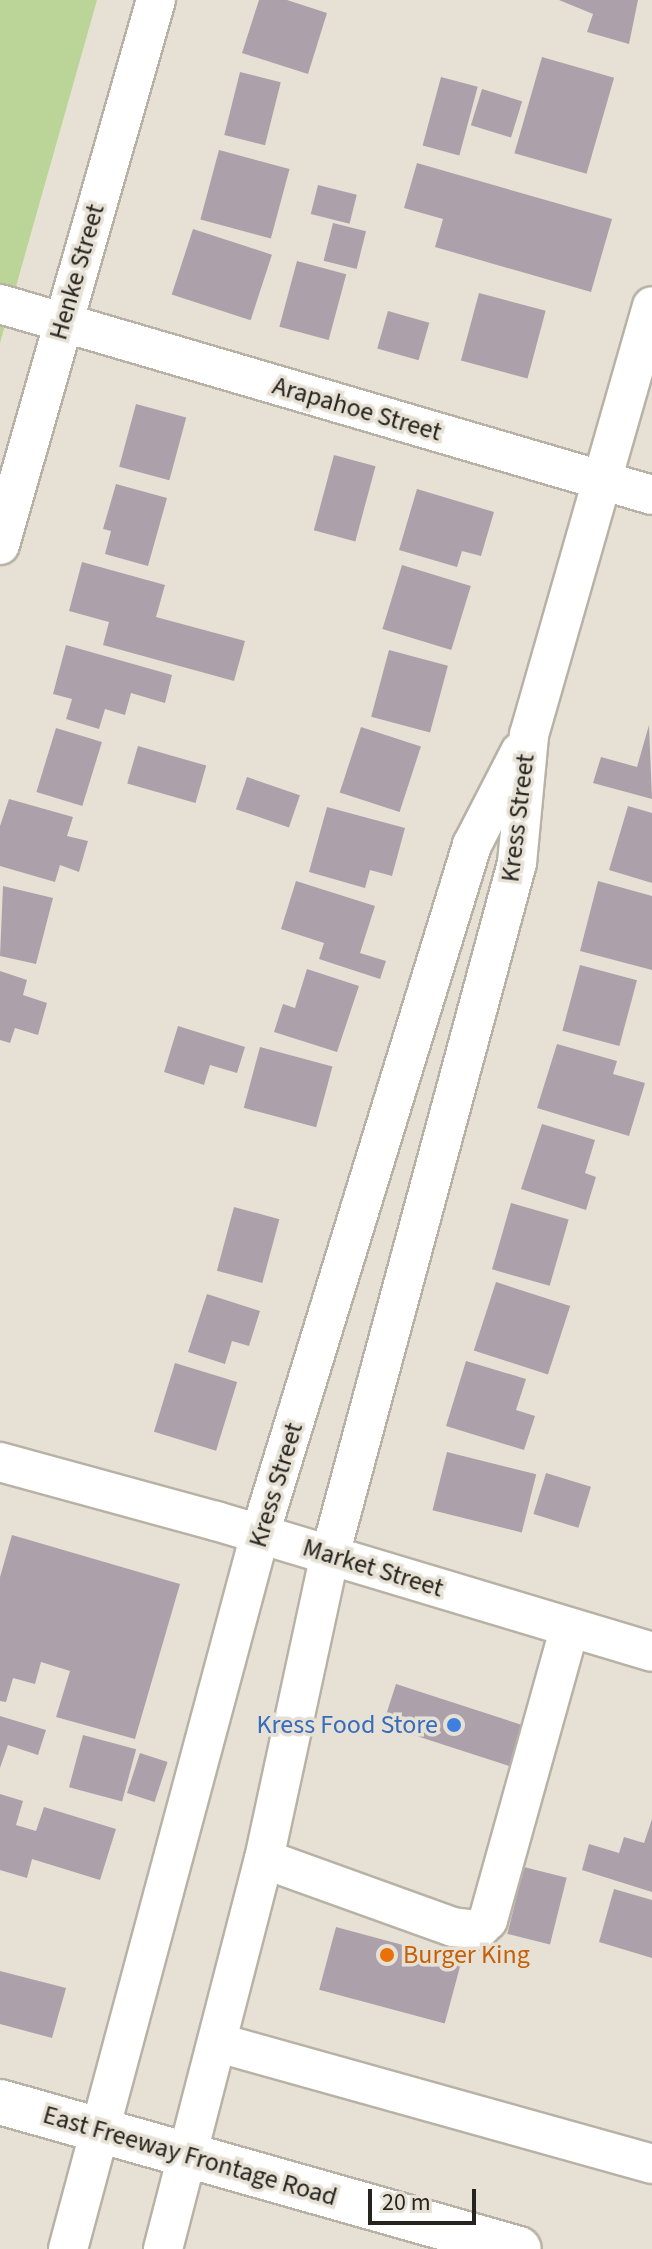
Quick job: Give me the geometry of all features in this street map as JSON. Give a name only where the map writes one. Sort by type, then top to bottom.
[{"type":"main road","name":"East Freeway Frontage Road","points":[[0,2102],[519,2249]]},
{"type":"street","name":"Henke Street","points":[[0,545],[156,0]]},
{"type":"street","name":"Arapahoe Street","points":[[0,304],[652,495]]},
{"type":"street","name":"Kress Street","points":[[163,2249],[190,2156],[264,1859],[330,1555],[517,863],[529,735],[652,306]]},
{"type":"street","name":"Kress Street","points":[[68,2249],[103,2132],[260,1534],[472,845],[529,735]]},
{"type":"street","name":"Market Street","points":[[0,1462],[260,1534],[652,1652]]},
{"type":"street","points":[[264,1859],[453,1927],[478,1930],[488,1920],[569,1629]]},
{"type":"street","points":[[219,2043],[652,2164]]},
{"type":"green space","points":[[0,0],[97,0],[0,343]]},
{"type":"building","points":[[259,0],[287,0],[327,13],[308,74],[242,53]]},
{"type":"building","points":[[559,0],[638,0],[629,44],[587,32],[593,14]]},
{"type":"building","points":[[542,57],[614,78],[587,174],[514,153]]},
{"type":"building","points":[[240,72],[281,82],[265,145],[224,135]]},
{"type":"building","points":[[441,77],[478,87],[459,155],[423,146]]},
{"type":"building","points":[[482,89],[522,101],[511,138],[471,125]]},
{"type":"building","points":[[219,150],[290,169],[271,238],[200,220]]},
{"type":"building","points":[[417,163],[612,219],[591,292],[435,247],[443,219],[404,208]]},
{"type":"building","points":[[318,185],[357,195],[350,224],[311,214]]},
{"type":"building","points":[[333,223],[366,231],[357,269],[324,261]]},
{"type":"building","points":[[193,229],[272,255],[251,320],[172,295]]},
{"type":"building","points":[[297,261],[346,274],[329,340],[279,327]]},
{"type":"building","points":[[479,293],[546,311],[528,378],[461,361]]},
{"type":"building","points":[[388,311],[429,323],[419,360],[377,348]]},
{"type":"building","points":[[136,404],[186,417],[169,480],[119,467]]},
{"type":"building","points":[[334,455],[376,466],[355,541],[314,530]]},
{"type":"building","points":[[116,484],[167,498],[148,566],[105,554],[111,531],[103,529]]},
{"type":"building","points":[[417,489],[494,512],[481,556],[462,551],[457,567],[399,550]]},
{"type":"building","points":[[82,562],[165,585],[156,617],[245,641],[234,681],[103,645],[109,622],[69,611]]},
{"type":"building","points":[[402,565],[471,586],[451,650],[382,629]]},
{"type":"building","points":[[66,645],[172,675],[165,703],[131,693],[125,715],[105,709],[99,729],[66,719],[72,699],[53,694]]},
{"type":"building","points":[[389,650],[448,666],[430,732],[371,717]]},
{"type":"building","points":[[649,725],[652,799],[593,783],[601,757],[637,767]]},
{"type":"building","points":[[361,727],[421,746],[400,812],[340,793]]},
{"type":"building","points":[[56,728],[102,742],[82,806],[36,792]]},
{"type":"building","points":[[138,746],[206,766],[195,803],[127,783]]},
{"type":"building","points":[[247,777],[300,795],[289,827],[236,809]]},
{"type":"building","points":[[9,799],[73,817],[67,836],[88,841],[79,872],[60,865],[55,882],[0,866],[0,826]]},
{"type":"building","points":[[628,806],[652,813],[652,883],[609,870]]},
{"type":"building","points":[[327,807],[405,828],[392,876],[370,870],[365,888],[309,872]]},
{"type":"building","points":[[296,881],[375,906],[360,953],[386,961],[380,979],[319,959],[324,943],[281,929]]},
{"type":"building","points":[[598,881],[652,896],[652,970],[580,951]]},
{"type":"building","points":[[3,886],[53,898],[36,964],[0,956]]},
{"type":"building","points":[[580,965],[637,980],[619,1046],[562,1031]]},
{"type":"building","points":[[307,969],[359,986],[337,1052],[274,1032],[283,1004],[295,1008]]},
{"type":"building","points":[[0,971],[27,980],[23,995],[47,1003],[38,1035],[15,1028],[10,1043],[0,1040]]},
{"type":"building","points":[[178,1026],[245,1047],[237,1073],[210,1065],[204,1085],[164,1072]]},
{"type":"building","points":[[557,1044],[617,1061],[613,1074],[645,1083],[629,1136],[537,1108]]},
{"type":"building","points":[[260,1047],[332,1066],[316,1127],[244,1108]]},
{"type":"building","points":[[542,1124],[595,1140],[585,1173],[596,1177],[586,1210],[521,1189]]},
{"type":"building","points":[[511,1203],[569,1220],[550,1286],[492,1269]]},
{"type":"building","points":[[234,1207],[279,1219],[262,1283],[217,1271]]},
{"type":"building","points":[[496,1282],[570,1306],[548,1375],[474,1350]]},
{"type":"building","points":[[207,1294],[260,1311],[249,1346],[232,1341],[225,1364],[188,1352]]},
{"type":"building","points":[[466,1361],[526,1379],[516,1410],[535,1416],[524,1450],[446,1426]]},
{"type":"building","points":[[175,1363],[237,1382],[216,1451],[154,1432]]},
{"type":"building","points":[[447,1452],[536,1474],[522,1532],[432,1510]]},
{"type":"building","points":[[546,1473],[591,1487],[578,1528],[533,1514]]},
{"type":"building","points":[[12,1535],[180,1584],[135,1739],[56,1717],[70,1671],[41,1662],[35,1684],[13,1678],[6,1702],[0,1701],[0,1577]]},
{"type":"building","name":"Kress Food Store","points":[[396,1684],[524,1726],[511,1767],[383,1725]]},
{"type":"building","points":[[0,1716],[46,1730],[38,1755],[8,1745],[0,1768]]},
{"type":"building","points":[[83,1735],[136,1749],[122,1801],[69,1787]]},
{"type":"building","points":[[140,1753],[168,1762],[155,1802],[127,1793]]},
{"type":"building","points":[[0,1794],[23,1801],[16,1825],[36,1831],[44,1807],[116,1829],[100,1880],[32,1859],[27,1878],[0,1870]]},
{"type":"building","points":[[652,1819],[652,1892],[582,1870],[589,1844],[619,1853],[624,1837],[644,1843]]},
{"type":"building","points":[[524,1867],[567,1878],[550,1945],[507,1934]]},
{"type":"building","points":[[614,1889],[652,1900],[652,1958],[599,1942]]},
{"type":"building","points":[[336,1927],[462,1961],[445,2023],[319,1990]]},
{"type":"building","points":[[0,1971],[66,1988],[52,2038],[0,2024]]},
{"type":"place","name":"Kress Food Store","points":[[454,1725]]},
{"type":"place","name":"Burger King","points":[[387,1955]]}]
